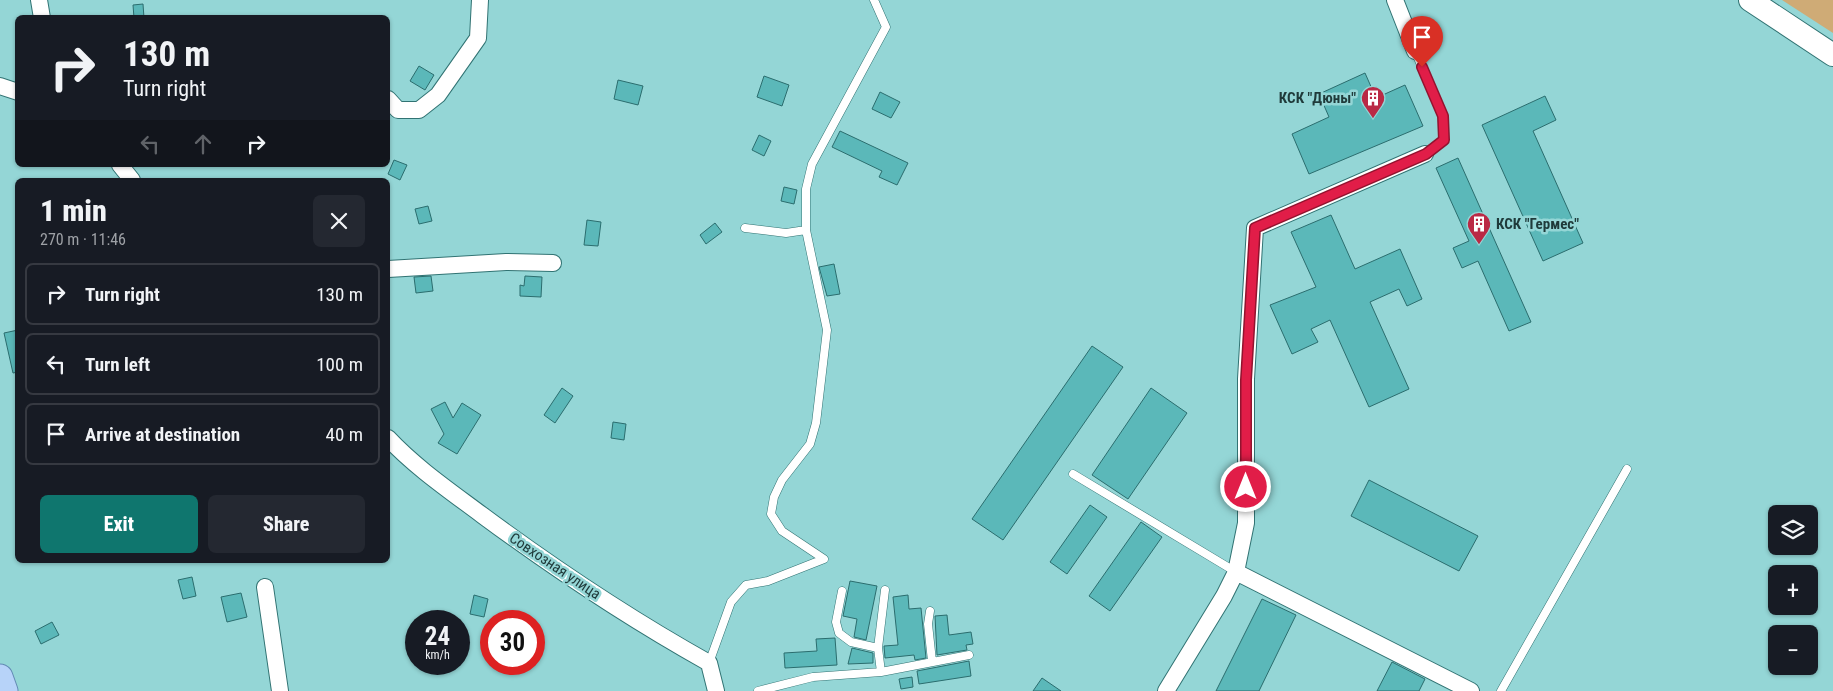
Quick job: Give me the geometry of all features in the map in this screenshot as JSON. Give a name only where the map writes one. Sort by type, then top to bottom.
[{"type":"main road","points":[[1750,0],[1833,55]]},
{"type":"main road","points":[[0,677],[5,691]]},
{"type":"street","points":[[39,0],[42,15]]},
{"type":"street","points":[[390,101],[398,110],[419,110],[438,95],[478,38],[480,0]]},
{"type":"street","points":[[1395,0],[1415,51]]},
{"type":"street","points":[[0,86],[15,91]]},
{"type":"street","points":[[1166,691],[1224,596],[1236,572],[1246,523],[1246,380],[1255,228],[1426,154]]},
{"type":"street","points":[[122,167],[130,178]]},
{"type":"street","points":[[390,269],[506,262],[553,263]]},
{"type":"street","name":"Совхозная улица","points":[[390,440],[456,496],[554,568],[671,642],[709,662]]},
{"type":"street","points":[[1236,572],[1471,691]]},
{"type":"street","points":[[266,587],[280,691]]},
{"type":"street","points":[[709,662],[716,691]]},
{"type":"lane","points":[[709,662],[730,602],[746,585],[768,581],[824,559],[782,530],[771,514],[774,497],[782,480],[810,444],[816,423],[827,330],[806,230],[806,190],[812,164],[886,27],[874,0]]},
{"type":"lane","points":[[1415,51],[1443,116],[1444,140],[1426,154]]},
{"type":"lane","points":[[745,228],[786,233],[806,230]]},
{"type":"lane","points":[[1501,691],[1627,469]]},
{"type":"lane","points":[[1074,474],[1236,572]]},
{"type":"lane","points":[[881,672],[878,648],[885,590]]},
{"type":"lane","points":[[842,591],[836,622],[839,633],[851,642],[878,648]]},
{"type":"lane","points":[[930,611],[928,624],[932,661]]},
{"type":"lane","points":[[758,691],[813,677],[881,672],[969,655]]},
{"type":"shaded area","points":[[1782,0],[1833,0],[1833,33]]},
{"type":"building","points":[[143,4],[144,15],[134,15],[133,5]]},
{"type":"building","points":[[419,66],[434,75],[425,90],[410,81]]},
{"type":"building","name":"КСК \"Дюны\"","points":[[1365,73],[1376,98],[1405,85],[1423,126],[1309,174],[1292,134],[1329,117],[1319,94]]},
{"type":"building","points":[[764,76],[789,85],[782,106],[757,97]]},
{"type":"building","points":[[618,80],[643,86],[638,105],[614,99]]},
{"type":"building","points":[[880,92],[900,102],[891,118],[872,109]]},
{"type":"building","points":[[1545,96],[1556,120],[1533,131],[1583,243],[1543,261],[1482,125]]},
{"type":"building","points":[[840,131],[908,163],[897,185],[879,177],[882,171],[832,147]]},
{"type":"building","points":[[759,135],[771,141],[764,156],[752,150]]},
{"type":"building","name":"КСК \"Гермес\"","points":[[1458,158],[1531,322],[1509,331],[1478,261],[1462,268],[1453,248],[1469,241],[1436,168]]},
{"type":"building","points":[[394,160],[407,165],[400,180],[388,174]]},
{"type":"building","points":[[784,187],[797,190],[794,204],[781,201]]},
{"type":"building","points":[[428,206],[432,221],[419,224],[415,209]]},
{"type":"building","points":[[1331,215],[1355,269],[1400,249],[1422,299],[1407,306],[1399,289],[1370,302],[1409,389],[1369,407],[1330,320],[1311,329],[1318,342],[1292,354],[1270,305],[1316,287],[1291,232]]},
{"type":"building","points":[[587,220],[601,222],[598,246],[584,245]]},
{"type":"building","points":[[715,223],[722,232],[706,244],[700,235]]},
{"type":"building","points":[[834,264],[840,294],[827,296],[819,267]]},
{"type":"building","points":[[431,276],[433,291],[416,293],[414,277]]},
{"type":"building","points":[[525,276],[542,277],[541,297],[520,296],[520,285],[524,286]]},
{"type":"building","points":[[15,331],[15,373],[13,373],[4,333]]},
{"type":"building","points":[[1092,346],[1123,367],[1003,540],[972,519]]},
{"type":"building","points":[[562,388],[573,396],[555,423],[544,415]]},
{"type":"building","points":[[1151,388],[1187,413],[1128,499],[1092,475]]},
{"type":"building","points":[[445,402],[453,418],[462,403],[481,415],[457,454],[438,443],[444,434],[431,409]]},
{"type":"building","points":[[613,422],[626,424],[624,440],[611,438]]},
{"type":"building","points":[[1369,480],[1478,536],[1459,571],[1351,516]]},
{"type":"building","points":[[1090,505],[1107,517],[1067,574],[1050,562]]},
{"type":"building","points":[[1141,522],[1162,537],[1110,611],[1089,596]]},
{"type":"building","points":[[192,577],[196,596],[183,599],[178,580]]},
{"type":"building","points":[[850,581],[877,586],[866,640],[854,637],[857,619],[843,616]]},
{"type":"building","points":[[241,593],[247,617],[227,622],[221,597]]},
{"type":"building","points":[[474,595],[488,599],[486,610],[480,610],[480,616],[470,614]]},
{"type":"building","points":[[908,595],[909,609],[921,608],[926,658],[915,660],[914,655],[885,658],[884,646],[898,645],[893,597]]},
{"type":"building","points":[[1262,599],[1296,615],[1259,691],[1216,691]]},
{"type":"building","points":[[947,615],[949,635],[971,632],[973,644],[966,645],[967,650],[937,655],[935,616]]},
{"type":"building","points":[[52,622],[59,635],[41,644],[35,631]]},
{"type":"building","points":[[835,638],[837,665],[785,668],[784,653],[817,651],[816,639]]},
{"type":"building","points":[[852,648],[873,653],[873,663],[848,664]]},
{"type":"building","points":[[969,661],[971,676],[919,684],[917,671]]},
{"type":"building","points":[[1392,662],[1425,679],[1419,691],[1377,691]]},
{"type":"building","points":[[912,677],[913,687],[901,689],[899,679]]},
{"type":"building","points":[[1042,678],[1061,691],[1033,691]]},
{"type":"place","name":"КСК \"Дюны\"","points":[[1373,119]]},
{"type":"place","name":"КСК \"Гермес\"","points":[[1479,245]]},
{"type":"route","points":[[1246,487],[1246,380],[1255,228],[1426,154],[1444,140],[1443,116],[1422,67]]}]
